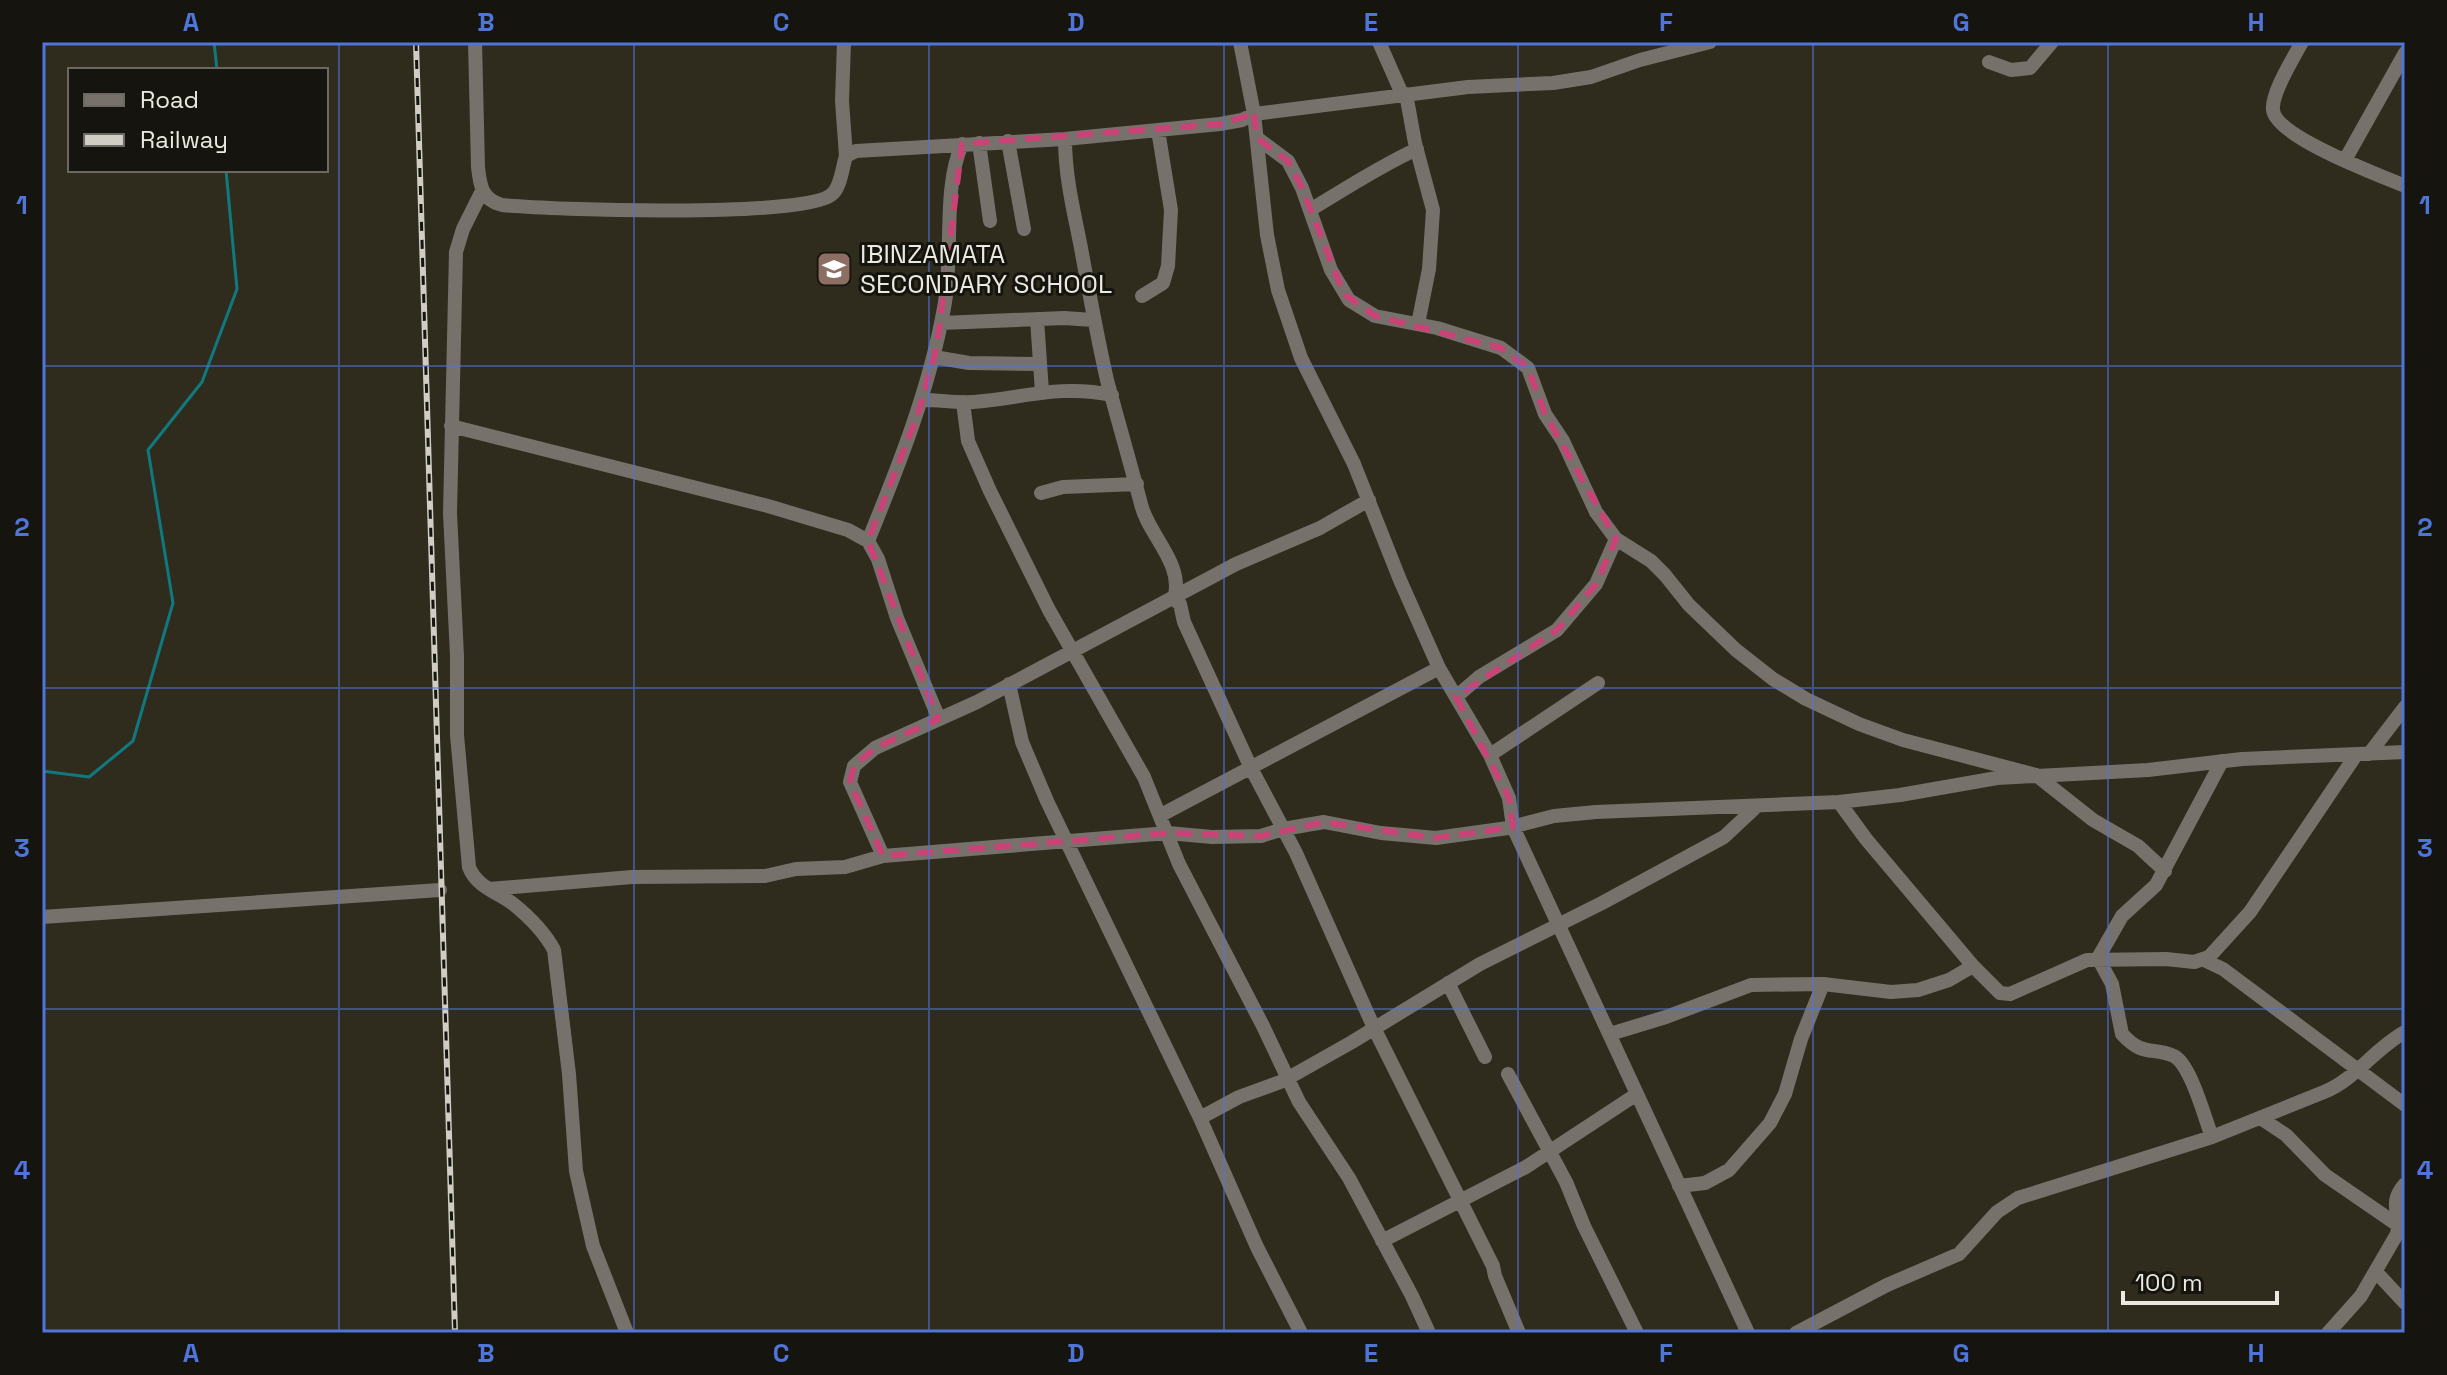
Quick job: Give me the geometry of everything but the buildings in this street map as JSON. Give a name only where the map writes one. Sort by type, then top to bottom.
[{"type":"street","points":[[475,42],[478,167],[482,191],[463,229],[456,252],[450,513],[459,765],[469,867],[475,879],[514,905],[548,939],[554,950],[569,1074],[576,1171],[593,1246],[627,1333]]},
{"type":"street","points":[[482,191],[495,203],[513,206],[620,211],[786,205],[823,200],[833,194],[846,156],[842,101],[844,42]]},
{"type":"street","points":[[1240,42],[1254,114],[1260,186],[1278,290],[1301,358],[1369,500],[1439,668],[1490,755],[1509,798],[1513,827],[1748,1333]]},
{"type":"street","points":[[1379,42],[1404,94],[1433,210],[1429,269],[1418,324]]},
{"type":"street","points":[[846,156],[856,151],[1065,139],[1220,124],[1254,114],[1404,94],[1573,80],[1615,70],[1682,45],[1710,42]]},
{"type":"street","points":[[1989,62],[2011,70],[2030,68],[2052,42]]},
{"type":"street","points":[[2302,42],[2275,96],[2273,111],[2279,123],[2295,136],[2405,186]]},
{"type":"street","points":[[2345,160],[2405,53]]},
{"type":"street","points":[[1142,296],[1163,283],[1168,266],[1171,210],[1158,130]]},
{"type":"street","points":[[1257,138],[1288,161],[1302,188],[1331,270],[1349,300],[1375,316],[1418,324],[1501,348],[1528,368],[1545,414],[1563,441],[1596,512],[1616,539],[1651,561],[1689,605],[1736,650],[1773,679],[1806,699],[1903,740],[2036,775],[2093,820],[2138,846],[2165,871]]},
{"type":"street","points":[[1065,139],[1069,186],[1093,320],[1144,515],[1159,537],[1172,568],[1174,599]]},
{"type":"street","points":[[1008,141],[1024,229]]},
{"type":"street","points":[[979,143],[990,221]]},
{"type":"street","points":[[868,541],[923,400],[934,357],[949,274],[952,180],[955,160],[962,144]]},
{"type":"street","points":[[1310,210],[1391,160],[1417,149]]},
{"type":"street","points":[[985,179],[1015,176]]},
{"type":"street","points":[[1037,319],[1042,392]]},
{"type":"street","points":[[941,323],[1093,320]]},
{"type":"street","points":[[934,357],[969,363],[1039,364]]},
{"type":"street","points":[[923,400],[963,402],[1087,390],[1112,395]]},
{"type":"street","points":[[963,402],[964,424],[973,455],[1049,610],[1144,777],[1179,864],[1289,1076],[1299,1102],[1349,1178],[1429,1333]]},
{"type":"street","points":[[451,426],[815,519],[848,530],[868,541],[878,559],[897,618],[939,719]]},
{"type":"street","points":[[1041,493],[1063,487],[1137,484]]},
{"type":"street","points":[[883,856],[850,782],[854,766],[875,748],[1009,684],[1236,564],[1320,528],[1369,500]]},
{"type":"street","points":[[1456,697],[1479,677],[1557,630],[1596,584],[1616,539]]},
{"type":"street","points":[[1174,599],[1180,604],[1184,622],[1374,1028],[1462,1200],[1493,1266],[1519,1333]]},
{"type":"street","points":[[1161,815],[1439,668]]},
{"type":"street","points":[[1490,755],[1598,683]]},
{"type":"street","points":[[1009,684],[1022,742],[1200,1118],[1257,1247],[1301,1333]]},
{"type":"street","points":[[1839,802],[1866,839],[1973,966],[2000,993],[2010,994],[2072,965],[2098,958],[2204,960],[2218,949],[2250,912],[2362,755],[2397,721],[2405,707]]},
{"type":"street","points":[[489,889],[656,876],[765,876],[796,869],[845,867],[883,856],[1168,833],[1212,837],[1261,836],[1324,822],[1381,833],[1436,838],[1513,827],[1536,819],[1596,812],[1839,802],[1997,778],[2148,770],[2222,761],[2404,753]]},
{"type":"street","points":[[2098,958],[2122,916],[2146,896],[2165,871],[2222,761]]},
{"type":"street","points":[[1200,1118],[1289,1076],[1448,983],[1724,837],[1756,807]]},
{"type":"street","points":[[42,917],[440,890]]},
{"type":"street","points":[[2098,958],[2112,984],[2122,1034],[2145,1052],[2173,1056],[2179,1060],[2199,1098],[2212,1137]]},
{"type":"street","points":[[2204,960],[2230,973],[2405,1105]]},
{"type":"street","points":[[1610,1034],[1751,985],[1781,982],[1891,992],[1918,990],[1949,980],[1973,966]]},
{"type":"street","points":[[1448,983],[1485,1057]]},
{"type":"street","points":[[1679,1186],[1705,1183],[1729,1170],[1770,1123],[1785,1094],[1801,1039],[1823,984]]},
{"type":"street","points":[[1796,1333],[1887,1285],[1959,1254],[1997,1212],[2018,1198],[2212,1137],[2339,1086],[2392,1039],[2405,1032]]},
{"type":"street","points":[[1508,1074],[1566,1182],[1584,1226],[1637,1333]]},
{"type":"street","points":[[1382,1241],[1549,1153],[1637,1094]]},
{"type":"street","points":[[2262,1119],[2286,1135],[2325,1175],[2402,1228]]},
{"type":"street","points":[[2328,1333],[2361,1296],[2402,1228],[2395,1205],[2405,1184]]},
{"type":"street","points":[[2376,1272],[2405,1303]]},
{"type":"highlighted area","points":[[1254,114],[1257,138],[1288,161],[1302,188],[1344,294],[1375,316],[1501,348],[1528,368],[1545,414],[1616,539],[1596,584],[1557,630],[1456,697],[1509,798],[1513,827],[1436,838],[1324,822],[1261,836],[1168,833],[883,856],[850,782],[854,766],[875,748],[938,719],[868,541],[918,414],[937,346],[962,144],[1220,124]]},
{"type":"waterway","points":[[214,42],[217,68]]},
{"type":"waterway","points":[[42,771],[89,777],[133,741],[173,603],[148,450],[202,382],[237,289],[226,172]]},
{"type":"railway","points":[[416,42],[455,1333]]},
{"type":"place","name":"IBINZAMATA SECONDARY SCHOOL","points":[[834,269]]}]
